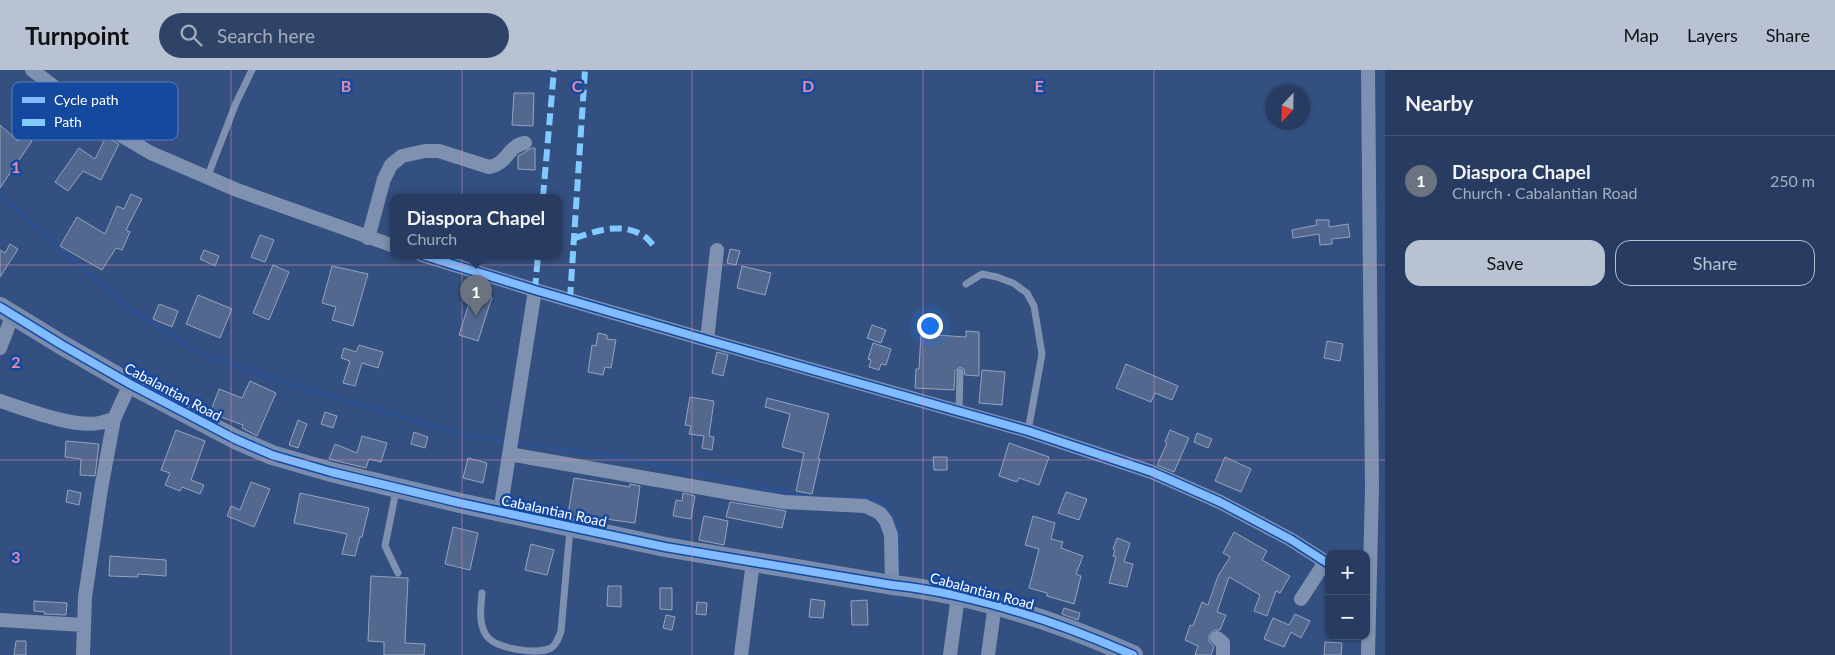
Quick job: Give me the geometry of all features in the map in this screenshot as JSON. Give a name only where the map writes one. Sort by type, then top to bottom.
[{"type":"street","points":[[32,70],[48,82]]},
{"type":"street","points":[[1368,70],[1372,488],[1370,550]]},
{"type":"street","points":[[128,140],[151,153],[207,178],[390,245]]},
{"type":"street","points":[[368,238],[384,179],[390,166],[402,156],[424,151],[439,151],[489,167],[497,166],[513,148],[518,144],[525,143]]},
{"type":"street","points":[[707,340],[716,250]]},
{"type":"street","points":[[435,259],[707,340],[1028,431],[1152,472],[1220,502],[1290,539],[1325,563]]},
{"type":"street","points":[[500,512],[535,290]]},
{"type":"street","points":[[0,348],[6,310]]},
{"type":"street","name":"Cabalantian Road","points":[[6,310],[130,384],[235,439],[272,455],[331,472],[500,512],[665,547],[892,585],[922,588],[995,604],[1086,635],[1104,649],[1133,655]]},
{"type":"street","points":[[83,655],[85,597],[114,418],[130,384]]},
{"type":"street","points":[[0,401],[58,419],[99,423],[114,418]]},
{"type":"street","points":[[509,451],[784,502],[865,506],[880,513],[886,521],[891,535],[892,585]]},
{"type":"street","points":[[741,655],[754,562]]},
{"type":"street","points":[[1300,599],[1325,567]]},
{"type":"street","points":[[1368,595],[1368,655]]},
{"type":"street","points":[[950,655],[958,596]]},
{"type":"street","points":[[988,655],[995,604]]},
{"type":"street","points":[[0,620],[84,625]]},
{"type":"street","points":[[1217,638],[1222,643],[1223,655]]},
{"type":"lane","points":[[207,178],[236,104],[252,70]]},
{"type":"lane","points":[[966,284],[982,274],[997,277],[1013,283],[1027,293],[1034,306],[1042,354],[1028,431]]},
{"type":"lane","points":[[959,412],[960,372]]},
{"type":"lane","points":[[397,487],[385,546],[398,573]]},
{"type":"lane","points":[[482,593],[480,616],[486,636],[498,644],[527,651],[541,651],[551,648],[557,642],[561,631],[570,527]]},
{"type":"building","points":[[514,93],[534,93],[533,126],[512,125]]},
{"type":"building","points":[[0,125],[12,136],[12,140],[32,141],[0,188]]},
{"type":"building","points":[[104,140],[112,140],[119,144],[101,180],[83,171],[68,191],[55,182],[79,148],[95,159]]},
{"type":"building","points":[[535,148],[535,170],[518,169],[518,156]]},
{"type":"building","points":[[131,194],[142,199],[126,230],[130,232],[122,250],[116,248],[102,270],[60,246],[77,217],[105,234],[117,206],[124,209]]},
{"type":"building","points":[[1316,220],[1329,220],[1329,227],[1348,224],[1350,237],[1332,239],[1332,244],[1320,245],[1319,234],[1293,238],[1292,230],[1317,225]]},
{"type":"building","points":[[260,235],[274,240],[265,262],[251,257]]},
{"type":"building","points":[[10,244],[18,249],[0,277],[0,250],[5,253]]},
{"type":"building","points":[[730,249],[740,251],[736,265],[727,263]]},
{"type":"building","points":[[204,250],[219,256],[215,266],[200,259]]},
{"type":"building","points":[[273,265],[289,272],[269,320],[253,313]]},
{"type":"building","points":[[332,266],[368,274],[353,326],[332,320],[336,307],[322,303]]},
{"type":"building","points":[[742,266],[771,273],[765,295],[737,288]]},
{"type":"building","points":[[473,291],[492,297],[478,341],[459,335]]},
{"type":"building","points":[[198,295],[232,309],[220,338],[186,324]]},
{"type":"building","points":[[159,304],[178,311],[172,327],[153,319]]},
{"type":"building","points":[[872,325],[886,330],[881,343],[867,338]]},
{"type":"building","points":[[966,331],[979,332],[979,376],[965,375],[964,369],[960,367],[955,371],[954,390],[915,388],[916,369],[919,369],[921,334],[966,337]]},
{"type":"building","points":[[598,333],[607,335],[607,339],[616,340],[611,368],[605,367],[603,375],[588,372],[592,345],[596,346]]},
{"type":"building","points":[[1327,341],[1343,344],[1340,361],[1324,358]]},
{"type":"building","points":[[873,343],[891,349],[886,365],[881,364],[879,370],[869,367],[871,360],[868,359]]},
{"type":"building","points":[[359,345],[383,352],[378,368],[362,363],[355,386],[343,383],[350,361],[341,358],[344,348],[356,352]]},
{"type":"building","points":[[717,352],[728,355],[723,376],[712,373]]},
{"type":"building","points":[[1126,364],[1178,386],[1172,400],[1155,393],[1151,402],[1116,388]]},
{"type":"building","points":[[982,370],[1005,372],[1002,405],[979,403]]},
{"type":"building","points":[[250,381],[276,393],[257,436],[242,428],[243,425],[210,413],[219,389],[242,398]]},
{"type":"building","points":[[690,397],[714,401],[709,436],[714,437],[712,450],[702,448],[704,436],[689,434],[691,426],[685,425]]},
{"type":"building","points":[[767,398],[829,414],[812,494],[796,491],[804,453],[782,447],[790,414],[765,407]]},
{"type":"building","points":[[325,412],[337,416],[333,428],[321,424]]},
{"type":"building","points":[[298,420],[307,424],[298,448],[289,445]]},
{"type":"building","points":[[176,430],[205,441],[191,480],[204,485],[200,494],[182,487],[180,491],[165,485],[170,473],[161,470]]},
{"type":"building","points":[[1170,430],[1189,438],[1174,472],[1157,465],[1167,443],[1165,442]]},
{"type":"building","points":[[414,432],[428,437],[425,448],[411,444]]},
{"type":"building","points":[[1197,433],[1212,439],[1208,448],[1194,442]]},
{"type":"building","points":[[362,436],[387,443],[381,462],[369,459],[366,468],[329,459],[335,444],[357,453]]},
{"type":"building","points":[[66,441],[99,444],[95,476],[80,475],[81,459],[65,457]]},
{"type":"building","points":[[1009,443],[1049,457],[1039,485],[1019,478],[1017,482],[999,476]]},
{"type":"building","points":[[933,457],[947,457],[947,470],[934,470]]},
{"type":"building","points":[[1225,457],[1251,469],[1241,492],[1215,481]]},
{"type":"building","points":[[468,458],[487,463],[483,483],[463,478]]},
{"type":"building","points":[[574,478],[630,487],[630,484],[640,486],[635,523],[568,514]]},
{"type":"building","points":[[251,482],[270,489],[254,527],[227,516],[231,506],[240,510]]},
{"type":"building","points":[[68,490],[81,493],[79,505],[66,502]]},
{"type":"building","points":[[1066,492],[1087,499],[1079,520],[1058,513]]},
{"type":"building","points":[[300,493],[369,508],[355,556],[342,554],[347,534],[294,523]]},
{"type":"building","points":[[683,493],[695,496],[691,519],[673,516],[676,500],[682,501]]},
{"type":"building","points":[[730,502],[786,511],[782,528],[726,517]]},
{"type":"building","points":[[704,516],[728,521],[724,545],[699,540]]},
{"type":"building","points":[[1033,516],[1055,523],[1051,539],[1063,542],[1061,548],[1083,556],[1076,574],[1081,576],[1074,604],[1047,596],[1047,593],[1029,588],[1039,549],[1025,545]]},
{"type":"building","points":[[453,527],[478,533],[470,570],[445,564]]},
{"type":"building","points":[[1234,532],[1267,551],[1262,560],[1290,576],[1280,593],[1276,591],[1267,616],[1254,611],[1260,595],[1229,577],[1217,612],[1226,615],[1220,630],[1214,630],[1209,636],[1209,641],[1214,647],[1211,655],[1195,655],[1198,646],[1185,640],[1190,625],[1193,626],[1202,602],[1208,605],[1218,576],[1230,557],[1223,553]]},
{"type":"building","points":[[1117,538],[1130,543],[1124,562],[1133,564],[1127,587],[1109,583],[1116,557],[1113,556],[1115,550],[1113,549]]},
{"type":"building","points":[[531,544],[554,550],[547,575],[525,570]]},
{"type":"building","points":[[110,556],[166,560],[166,576],[138,574],[138,577],[109,576]]},
{"type":"building","points":[[371,576],[408,578],[405,643],[425,644],[424,655],[384,655],[384,642],[368,641]]},
{"type":"building","points":[[608,586],[621,586],[621,607],[607,606]]},
{"type":"building","points":[[660,588],[672,588],[672,610],[660,609]]},
{"type":"building","points":[[811,599],[825,601],[823,618],[809,617]]},
{"type":"building","points":[[867,600],[868,625],[852,625],[851,601]]},
{"type":"building","points":[[34,601],[67,603],[66,615],[44,614],[45,612],[34,611]]},
{"type":"building","points":[[697,602],[707,603],[706,615],[696,614]]},
{"type":"building","points":[[1064,608],[1080,613],[1078,620],[1062,614]]},
{"type":"building","points":[[1295,614],[1310,621],[1301,638],[1291,632],[1284,647],[1264,639],[1273,618],[1289,625]]},
{"type":"building","points":[[666,615],[675,617],[672,630],[663,628]]},
{"type":"building","points":[[16,641],[26,641],[26,655],[14,655]]},
{"type":"building","points":[[1325,642],[1342,643],[1341,655],[1324,655]]},
{"type":"waterway","points":[[0,195],[128,308],[200,353],[286,383],[461,434],[628,459],[809,497]]},
{"type":"waterway","points":[[839,498],[875,499],[886,506],[899,525],[900,579]]},
{"type":"waterway","points":[[899,594],[899,605]]},
{"type":"marked path","points":[[543,194],[554,70]]},
{"type":"marked path","points":[[570,299],[585,70]]},
{"type":"marked path","points":[[575,238],[608,229],[626,229],[644,236],[656,249]]},
{"type":"marked path","points":[[535,290],[538,259]]},
{"type":"cycle path","points":[[435,259],[707,340],[1028,431],[1152,472],[1220,502],[1290,539],[1325,561]]},
{"type":"cycle path","points":[[0,307],[130,384],[235,439],[272,455],[331,472],[460,503],[665,547],[954,595],[1045,620],[1133,655]]},
{"type":"place","name":"Diaspora Chapel","points":[[476,316]]}]
